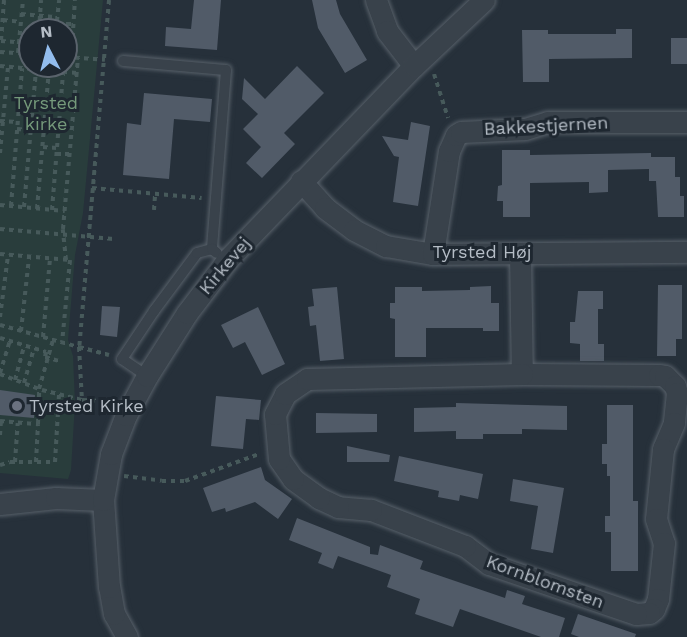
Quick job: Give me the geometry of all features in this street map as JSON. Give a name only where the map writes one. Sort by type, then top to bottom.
[{"type":"street","points":[[376,0],[387,31],[418,62]]},
{"type":"street","name":"Kirkevej","points":[[127,637],[114,614],[109,587],[103,500],[106,473],[126,415],[147,376],[187,313],[220,254],[301,180],[418,62],[484,0]]},
{"type":"street","name":"Bakkestjernen","points":[[456,135],[470,130],[525,129],[548,122],[687,122]]},
{"type":"street","points":[[433,254],[447,162],[456,135]]},
{"type":"street","name":"Tyrsted Høj","points":[[301,180],[325,208],[354,230],[386,246],[433,254],[687,252]]},
{"type":"street","points":[[520,253],[522,374]]},
{"type":"street","name":"Kornblomsten","points":[[522,374],[660,375],[665,376],[675,386],[677,393],[675,423],[663,448],[656,519],[664,543],[658,599],[654,609],[649,613],[636,614],[489,564],[465,546],[371,510],[348,509],[319,498],[282,467],[276,448],[274,414],[285,394],[307,380],[522,374]]},
{"type":"street","points":[[0,504],[56,498],[103,500]]},
{"type":"lane","points":[[123,61],[226,70],[216,199],[220,254],[197,253],[153,310],[122,359],[147,376]]},
{"type":"path","points":[[4,0],[2,41],[18,42]]},
{"type":"path","points":[[21,18],[23,0]]},
{"type":"path","points":[[40,18],[41,0]]},
{"type":"path","points":[[21,14],[57,16],[59,0]]},
{"type":"path","points":[[74,18],[75,0]]},
{"type":"path","points":[[82,400],[79,347],[109,0]]},
{"type":"path","points":[[3,20],[18,22]]},
{"type":"path","points":[[0,52],[18,53]]},
{"type":"path","points":[[78,58],[123,61]]},
{"type":"path","points":[[418,62],[436,80],[448,121],[456,135]]},
{"type":"path","points":[[0,66],[18,68]]},
{"type":"path","points":[[0,153],[8,67]]},
{"type":"path","points":[[10,206],[21,78]]},
{"type":"path","points":[[24,207],[35,78]]},
{"type":"path","points":[[37,209],[48,78]]},
{"type":"path","points":[[52,210],[63,78]]},
{"type":"path","points":[[66,260],[63,234],[77,78]]},
{"type":"path","points":[[2,121],[18,122]]},
{"type":"path","points":[[17,129],[31,130]]},
{"type":"path","points":[[43,147],[57,148]]},
{"type":"path","points":[[56,154],[70,154]]},
{"type":"path","points":[[92,188],[216,199]]},
{"type":"path","points":[[154,210],[155,194]]},
{"type":"path","points":[[0,205],[65,211]]},
{"type":"path","points":[[0,229],[114,239]]},
{"type":"path","points":[[0,254],[70,260],[62,343]]},
{"type":"path","points":[[0,316],[8,255]]},
{"type":"path","points":[[21,331],[29,256]]},
{"type":"path","points":[[43,337],[50,259]]},
{"type":"path","points":[[0,325],[122,359]]},
{"type":"path","points":[[0,338],[46,352],[45,357],[59,361]]},
{"type":"path","points":[[36,462],[39,389],[53,340]]},
{"type":"path","points":[[10,341],[0,374],[39,389],[82,400],[102,401]]},
{"type":"path","points":[[15,380],[24,346]]},
{"type":"path","points":[[24,383],[34,349]]},
{"type":"path","points":[[0,465],[15,462],[55,462],[59,394]]},
{"type":"path","points":[[0,435],[1,422],[38,424]]},
{"type":"path","points":[[15,462],[18,423]]},
{"type":"path","points":[[106,473],[162,481],[185,481],[276,448]]},
{"type":"green space","name":"Tyrsted kirke","points":[[0,0],[103,0],[83,213],[75,255],[68,340],[73,356],[75,403],[71,470],[68,479],[0,473]]},
{"type":"building","points":[[194,0],[221,0],[217,50],[165,46],[166,27],[191,29]]},
{"type":"building","points":[[312,0],[336,0],[340,14],[367,60],[345,73],[318,28]]},
{"type":"building","points":[[616,29],[632,29],[632,58],[549,59],[549,82],[523,82],[522,30],[548,30],[548,34],[616,34]]},
{"type":"building","points":[[671,38],[687,38],[687,64],[671,64]]},
{"type":"building","points":[[297,66],[324,93],[284,133],[295,144],[262,178],[246,163],[261,147],[243,129],[258,114],[242,99],[244,78],[265,99]]},
{"type":"building","points":[[144,93],[212,99],[210,122],[174,119],[169,179],[123,175],[127,123],[141,125]]},
{"type":"building","points":[[411,122],[430,126],[418,206],[393,202],[399,157],[394,156],[382,136],[408,140]]},
{"type":"building","points":[[502,150],[530,150],[530,155],[651,153],[651,157],[675,157],[675,177],[680,177],[680,196],[684,196],[684,217],[658,217],[656,181],[649,181],[649,169],[608,170],[608,192],[589,193],[589,182],[530,183],[530,217],[503,217],[503,201],[497,201],[498,186],[502,185]]},
{"type":"building","points":[[658,285],[682,285],[682,339],[676,339],[676,356],[657,356]]},
{"type":"building","points":[[491,286],[491,303],[499,303],[499,331],[483,331],[483,328],[426,328],[426,357],[395,357],[395,319],[390,318],[390,303],[395,303],[395,287],[422,287],[422,291],[470,290],[470,287]]},
{"type":"building","points":[[337,287],[344,359],[320,361],[316,325],[310,326],[308,307],[314,306],[312,289]]},
{"type":"building","points":[[578,291],[603,291],[603,309],[598,309],[598,344],[604,344],[604,361],[580,361],[580,344],[570,343],[570,322],[575,322]]},
{"type":"building","points":[[102,306],[120,307],[117,337],[100,335]]},
{"type":"building","points":[[258,307],[285,364],[262,375],[245,342],[233,348],[221,325]]},
{"type":"building","name":"Tyrsted Kirke","points":[[0,390],[35,395],[34,418],[0,415]]},
{"type":"building","points":[[216,396],[261,400],[259,420],[246,419],[243,449],[211,446]]},
{"type":"building","points":[[456,403],[567,406],[567,430],[522,429],[522,434],[483,434],[483,439],[456,439],[456,431],[414,432],[414,408],[456,407]]},
{"type":"building","points":[[607,405],[633,405],[633,501],[638,501],[638,571],[611,571],[611,532],[605,532],[605,516],[610,516],[610,476],[607,476],[607,464],[602,464],[602,444],[607,444]]},
{"type":"building","points":[[316,413],[377,414],[377,432],[316,433]]},
{"type":"building","points":[[347,446],[390,455],[389,462],[347,462]]},
{"type":"building","points":[[399,456],[483,474],[478,499],[460,495],[459,501],[438,497],[439,491],[394,481]]},
{"type":"building","points":[[261,467],[265,480],[292,499],[278,519],[255,502],[226,512],[225,508],[212,512],[203,488]]},
{"type":"building","points":[[513,479],[564,488],[553,553],[531,549],[538,506],[510,501]]},
{"type":"building","points":[[297,518],[370,547],[370,554],[378,555],[380,545],[423,561],[420,569],[505,598],[507,590],[525,596],[522,604],[565,618],[559,637],[541,637],[460,609],[453,627],[415,614],[420,599],[387,587],[391,575],[338,556],[333,569],[318,563],[322,553],[289,540]]},
{"type":"building","points":[[578,614],[636,634],[635,637],[579,637],[571,634]]},
{"type":"place","name":"Tyrsted Kirke","points":[[17,406]]}]
